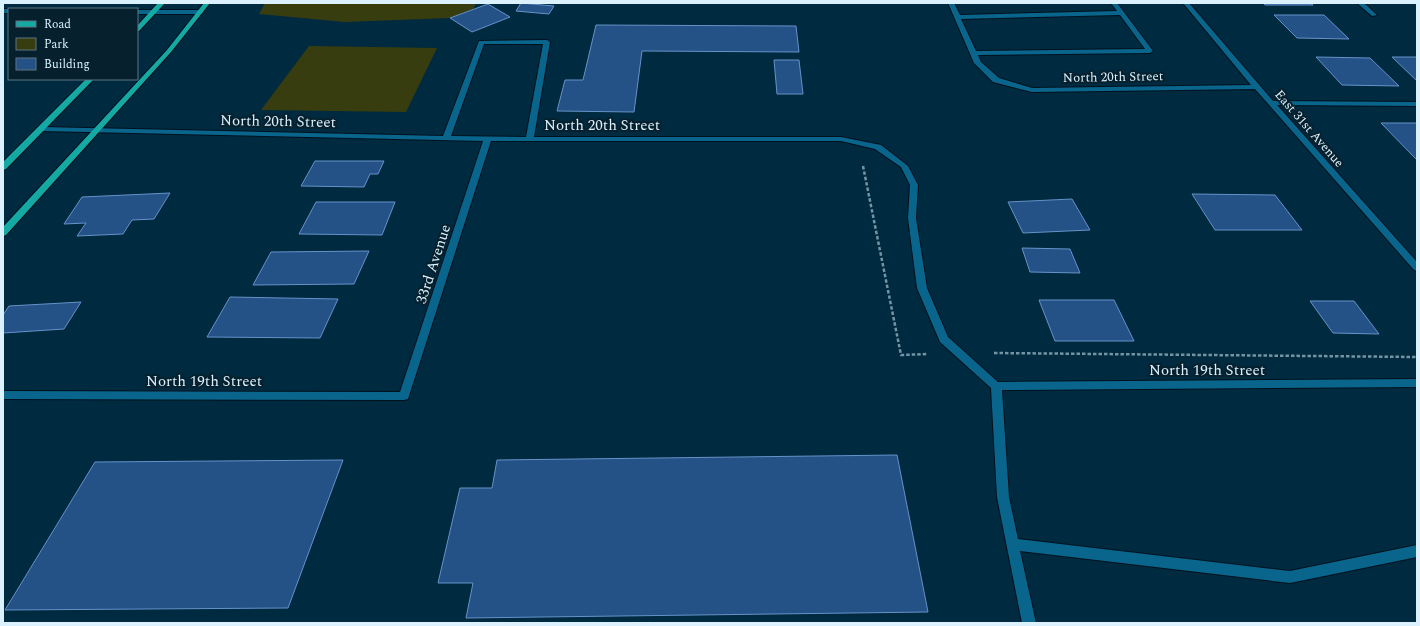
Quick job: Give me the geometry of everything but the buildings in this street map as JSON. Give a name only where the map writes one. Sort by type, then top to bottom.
[{"type":"main road","points":[[138,29],[162,3]]},
{"type":"main road","points":[[3,233],[168,51],[207,3]]},
{"type":"main road","points":[[3,167],[89,80]]},
{"type":"street","points":[[952,3],[974,53],[1150,51],[1114,3]]},
{"type":"street","name":"East 31st Avenue","points":[[1186,3],[1417,268]]},
{"type":"street","points":[[1360,3],[1374,15]]},
{"type":"street","points":[[138,12],[201,12]]},
{"type":"street","points":[[957,17],[1121,13]]},
{"type":"street","points":[[446,139],[481,42],[548,42],[530,140]]},
{"type":"street","name":"North 20th Street","points":[[974,53],[978,63],[996,80],[1032,90],[1257,86]]},
{"type":"street","points":[[1272,103],[1417,104]]},
{"type":"street","name":"North 20th Street","points":[[42,129],[488,140],[841,140],[878,147],[904,166],[914,185],[912,218],[922,288],[944,338],[996,386]]},
{"type":"street","name":"33rd Avenue","points":[[404,396],[488,140]]},
{"type":"street","name":"North 19th Street","points":[[996,386],[1417,383]]},
{"type":"street","points":[[996,386],[1003,498],[1029,623]]},
{"type":"street","name":"North 19th Street","points":[[3,395],[404,396]]},
{"type":"street","points":[[1013,544],[1290,577],[1417,551]]},
{"type":"path","points":[[862,161],[901,355],[961,354],[1417,357]]},
{"type":"green space","points":[[265,3],[476,3],[473,9],[450,18],[345,22],[259,14]]},
{"type":"green space","points":[[309,46],[437,48],[406,112],[261,110]]}]
